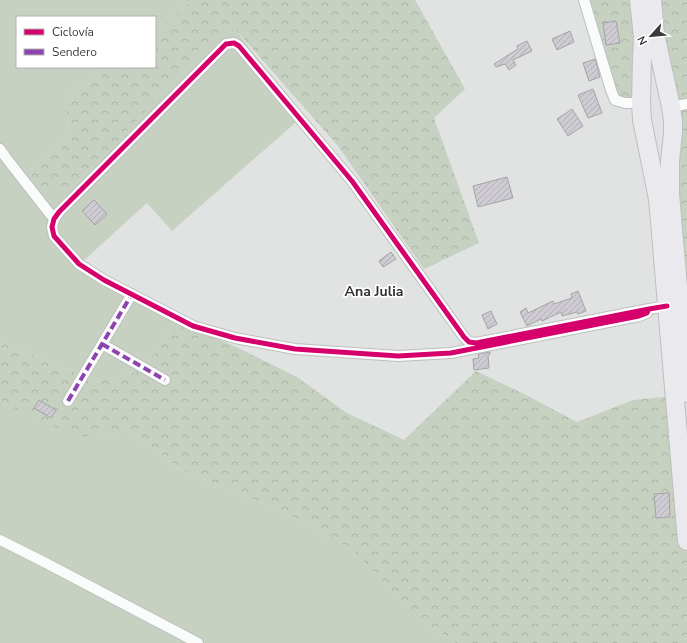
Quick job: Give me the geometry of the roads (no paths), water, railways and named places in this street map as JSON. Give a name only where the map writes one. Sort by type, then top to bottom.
[{"type":"highway","points":[[639,0],[643,37],[641,103],[642,120],[658,199],[687,541]]},
{"type":"highway","points":[[652,0],[655,34],[676,104],[673,120],[670,161],[670,192],[687,392]]},
{"type":"highway","points":[[641,103],[656,96],[664,97],[676,104]]},
{"type":"highway","points":[[645,136],[653,142],[659,143],[666,141],[673,134]]},
{"type":"street","points":[[584,0],[615,100],[625,103],[641,103]]},
{"type":"street","points":[[649,309],[647,313],[639,316],[451,353],[398,356],[295,349],[235,338],[193,326],[104,280],[79,264],[54,236],[52,228],[54,220],[59,212],[226,44],[234,43],[239,46],[352,181],[469,342],[476,343],[649,309],[666,306]]},
{"type":"street","points":[[0,149],[6,159],[54,220]]},
{"type":"street","points":[[68,401],[132,294]]},
{"type":"street","points":[[102,344],[165,380]]},
{"type":"street","points":[[0,540],[198,643]]},
{"type":"district","name":"Ana Julia","points":[[374,291]]}]
